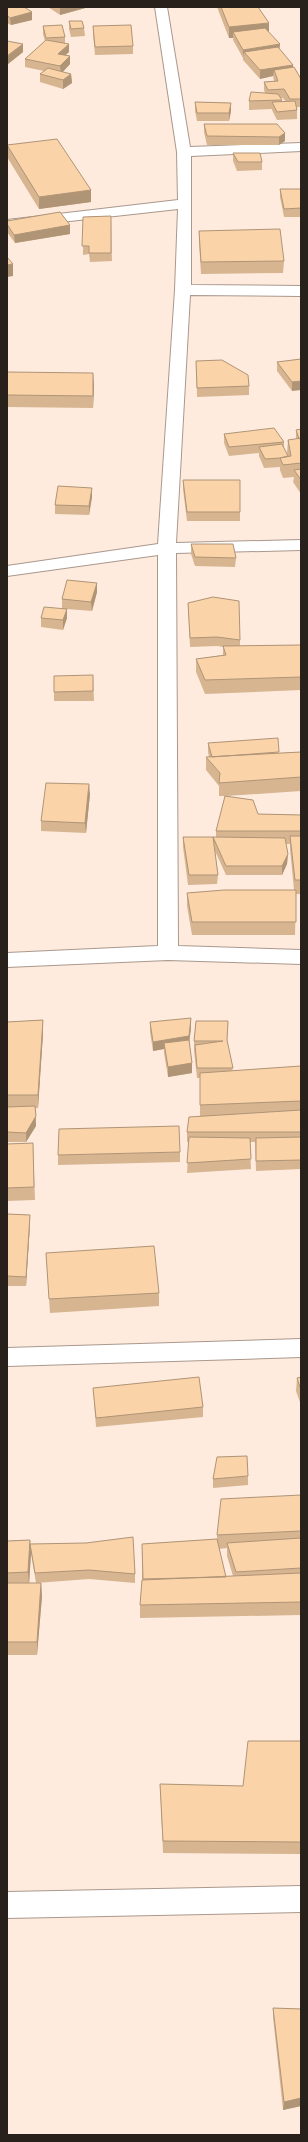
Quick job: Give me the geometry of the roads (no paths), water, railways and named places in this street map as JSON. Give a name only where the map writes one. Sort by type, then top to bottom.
[{"type":"street","points":[[161,7],[184,152],[185,204],[183,290],[167,548],[168,953]]},
{"type":"street","points":[[184,152],[301,147]]},
{"type":"street","points":[[7,224],[93,213],[185,204]]},
{"type":"street","points":[[183,290],[301,291]]},
{"type":"street","points":[[7,571],[113,557],[167,548],[301,545]]},
{"type":"street","points":[[7,960],[168,953],[301,957]]},
{"type":"street","points":[[7,1357],[301,1348]]},
{"type":"street","points":[[7,1904],[301,1900]]}]
